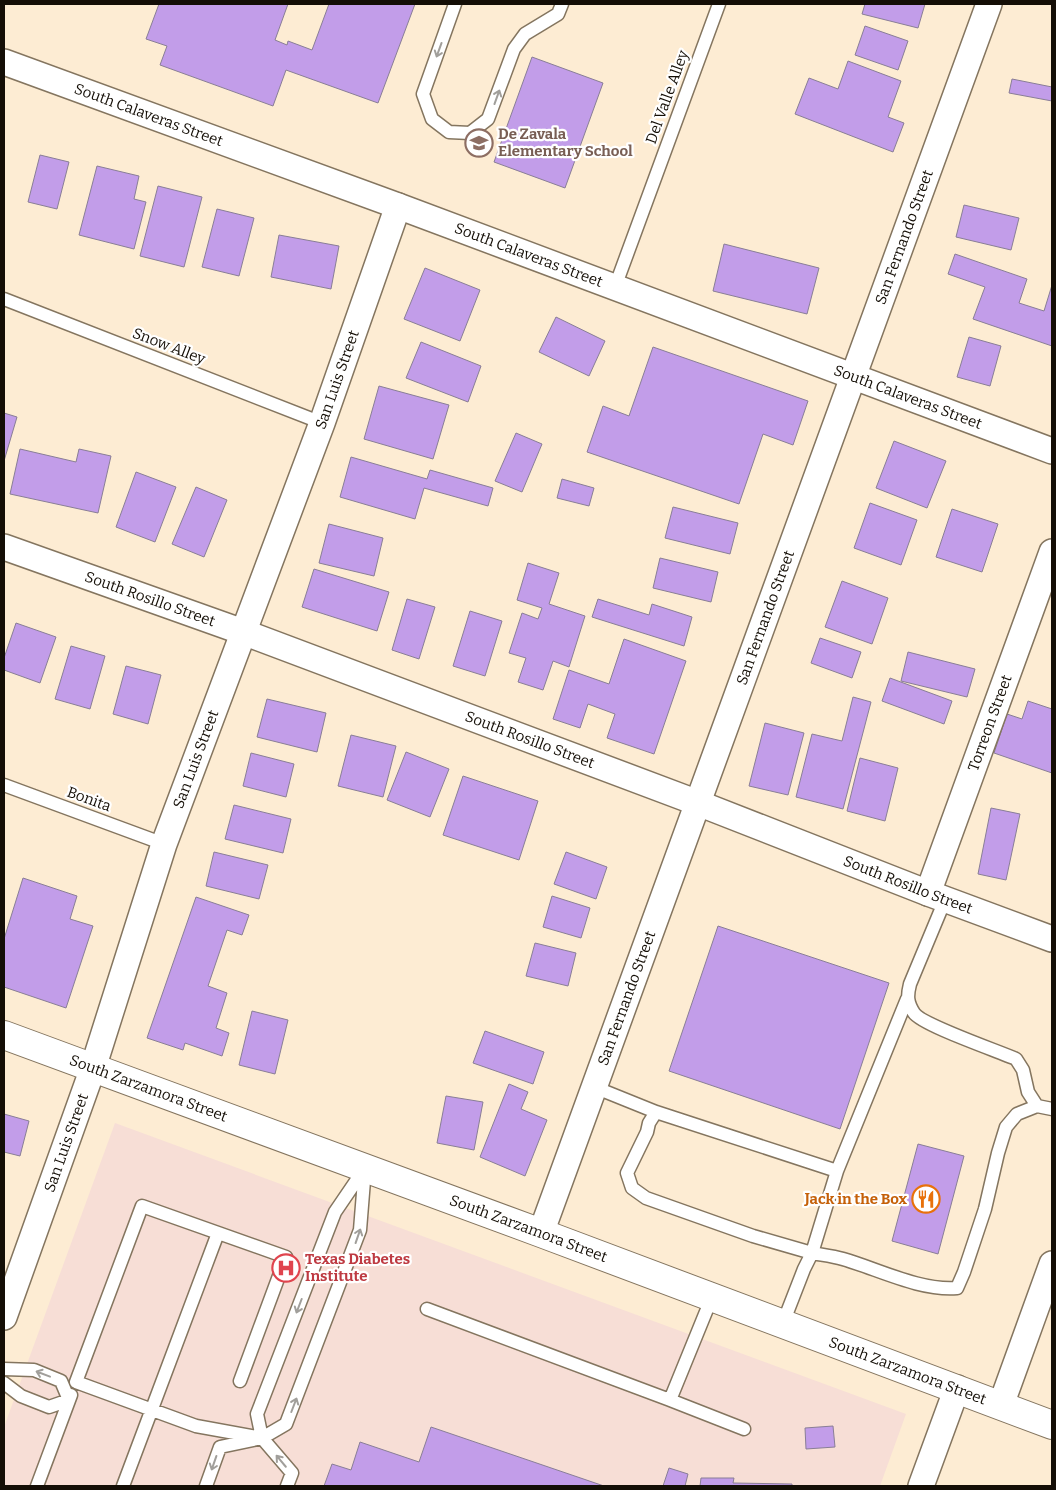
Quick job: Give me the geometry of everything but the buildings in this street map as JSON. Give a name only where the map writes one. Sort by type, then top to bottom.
[{"type":"main road","name":"South Zarzamora Street","points":[[4,1035],[783,1323],[1052,1425]]},
{"type":"street","name":"San Fernando Street","points":[[541,1233],[990,4]]},
{"type":"street","name":"South Calaveras Street","points":[[4,62],[398,206],[1052,451]]},
{"type":"street","name":"San Luis Street","points":[[4,1317],[93,1068],[164,844],[322,423],[398,206]]},
{"type":"street","name":"South Rosillo Street","points":[[4,547],[243,632],[698,803],[937,897],[1052,939]]},
{"type":"street","name":"Torreon Street","points":[[937,897],[1052,552]]},
{"type":"street","points":[[1001,1405],[1052,1264]]},
{"type":"street","points":[[922,1486],[957,1388]]},
{"type":"lane","points":[[455,4],[423,94],[432,119],[449,132],[470,133],[488,119],[514,49],[525,34],[558,14],[562,4]]},
{"type":"lane","name":"Del Valle Alley","points":[[615,287],[719,4]]},
{"type":"lane","name":"Snow Alley","points":[[4,299],[322,423]]},
{"type":"lane","name":"Bonita","points":[[4,785],[164,844]]},
{"type":"lane","points":[[783,1323],[812,1253],[837,1171],[907,999],[937,897]]},
{"type":"lane","points":[[907,999],[915,1015],[932,1025],[1016,1059],[1023,1070],[1028,1092],[1037,1106]]},
{"type":"lane","points":[[594,1088],[656,1112],[837,1171]]},
{"type":"lane","points":[[656,1112],[649,1123],[647,1132],[627,1173],[632,1188],[646,1198],[754,1236],[812,1253],[842,1258],[910,1281],[944,1289],[957,1288],[964,1272],[985,1209],[1006,1127],[1017,1114],[1037,1106],[1052,1109]]},
{"type":"lane","points":[[287,1486],[292,1473],[262,1438],[257,1414],[335,1212],[365,1168]]},
{"type":"lane","points":[[206,1486],[220,1447],[262,1438],[286,1424],[360,1230],[365,1168]]},
{"type":"lane","points":[[37,1486],[142,1206],[286,1257],[240,1381]]},
{"type":"lane","points":[[123,1486],[218,1233]]},
{"type":"lane","points":[[670,1400],[712,1297]]},
{"type":"lane","points":[[427,1309],[744,1429]]},
{"type":"lane","points":[[4,1369],[34,1370],[61,1381],[69,1400]]},
{"type":"lane","points":[[76,1382],[196,1426],[262,1438]]},
{"type":"lane","points":[[4,1383],[21,1396],[49,1407],[69,1400]]},
{"type":"shaded area","name":"Texas Diabetes Institute","points":[[115,1123],[906,1414],[880,1486],[4,1486],[4,1427]]},
{"type":"place","name":"De Zavala Elementary School","points":[[479,143]]},
{"type":"place","name":"Jack in the Box","points":[[926,1199]]},
{"type":"place","name":"Texas Diabetes Institute","points":[[286,1268]]}]
